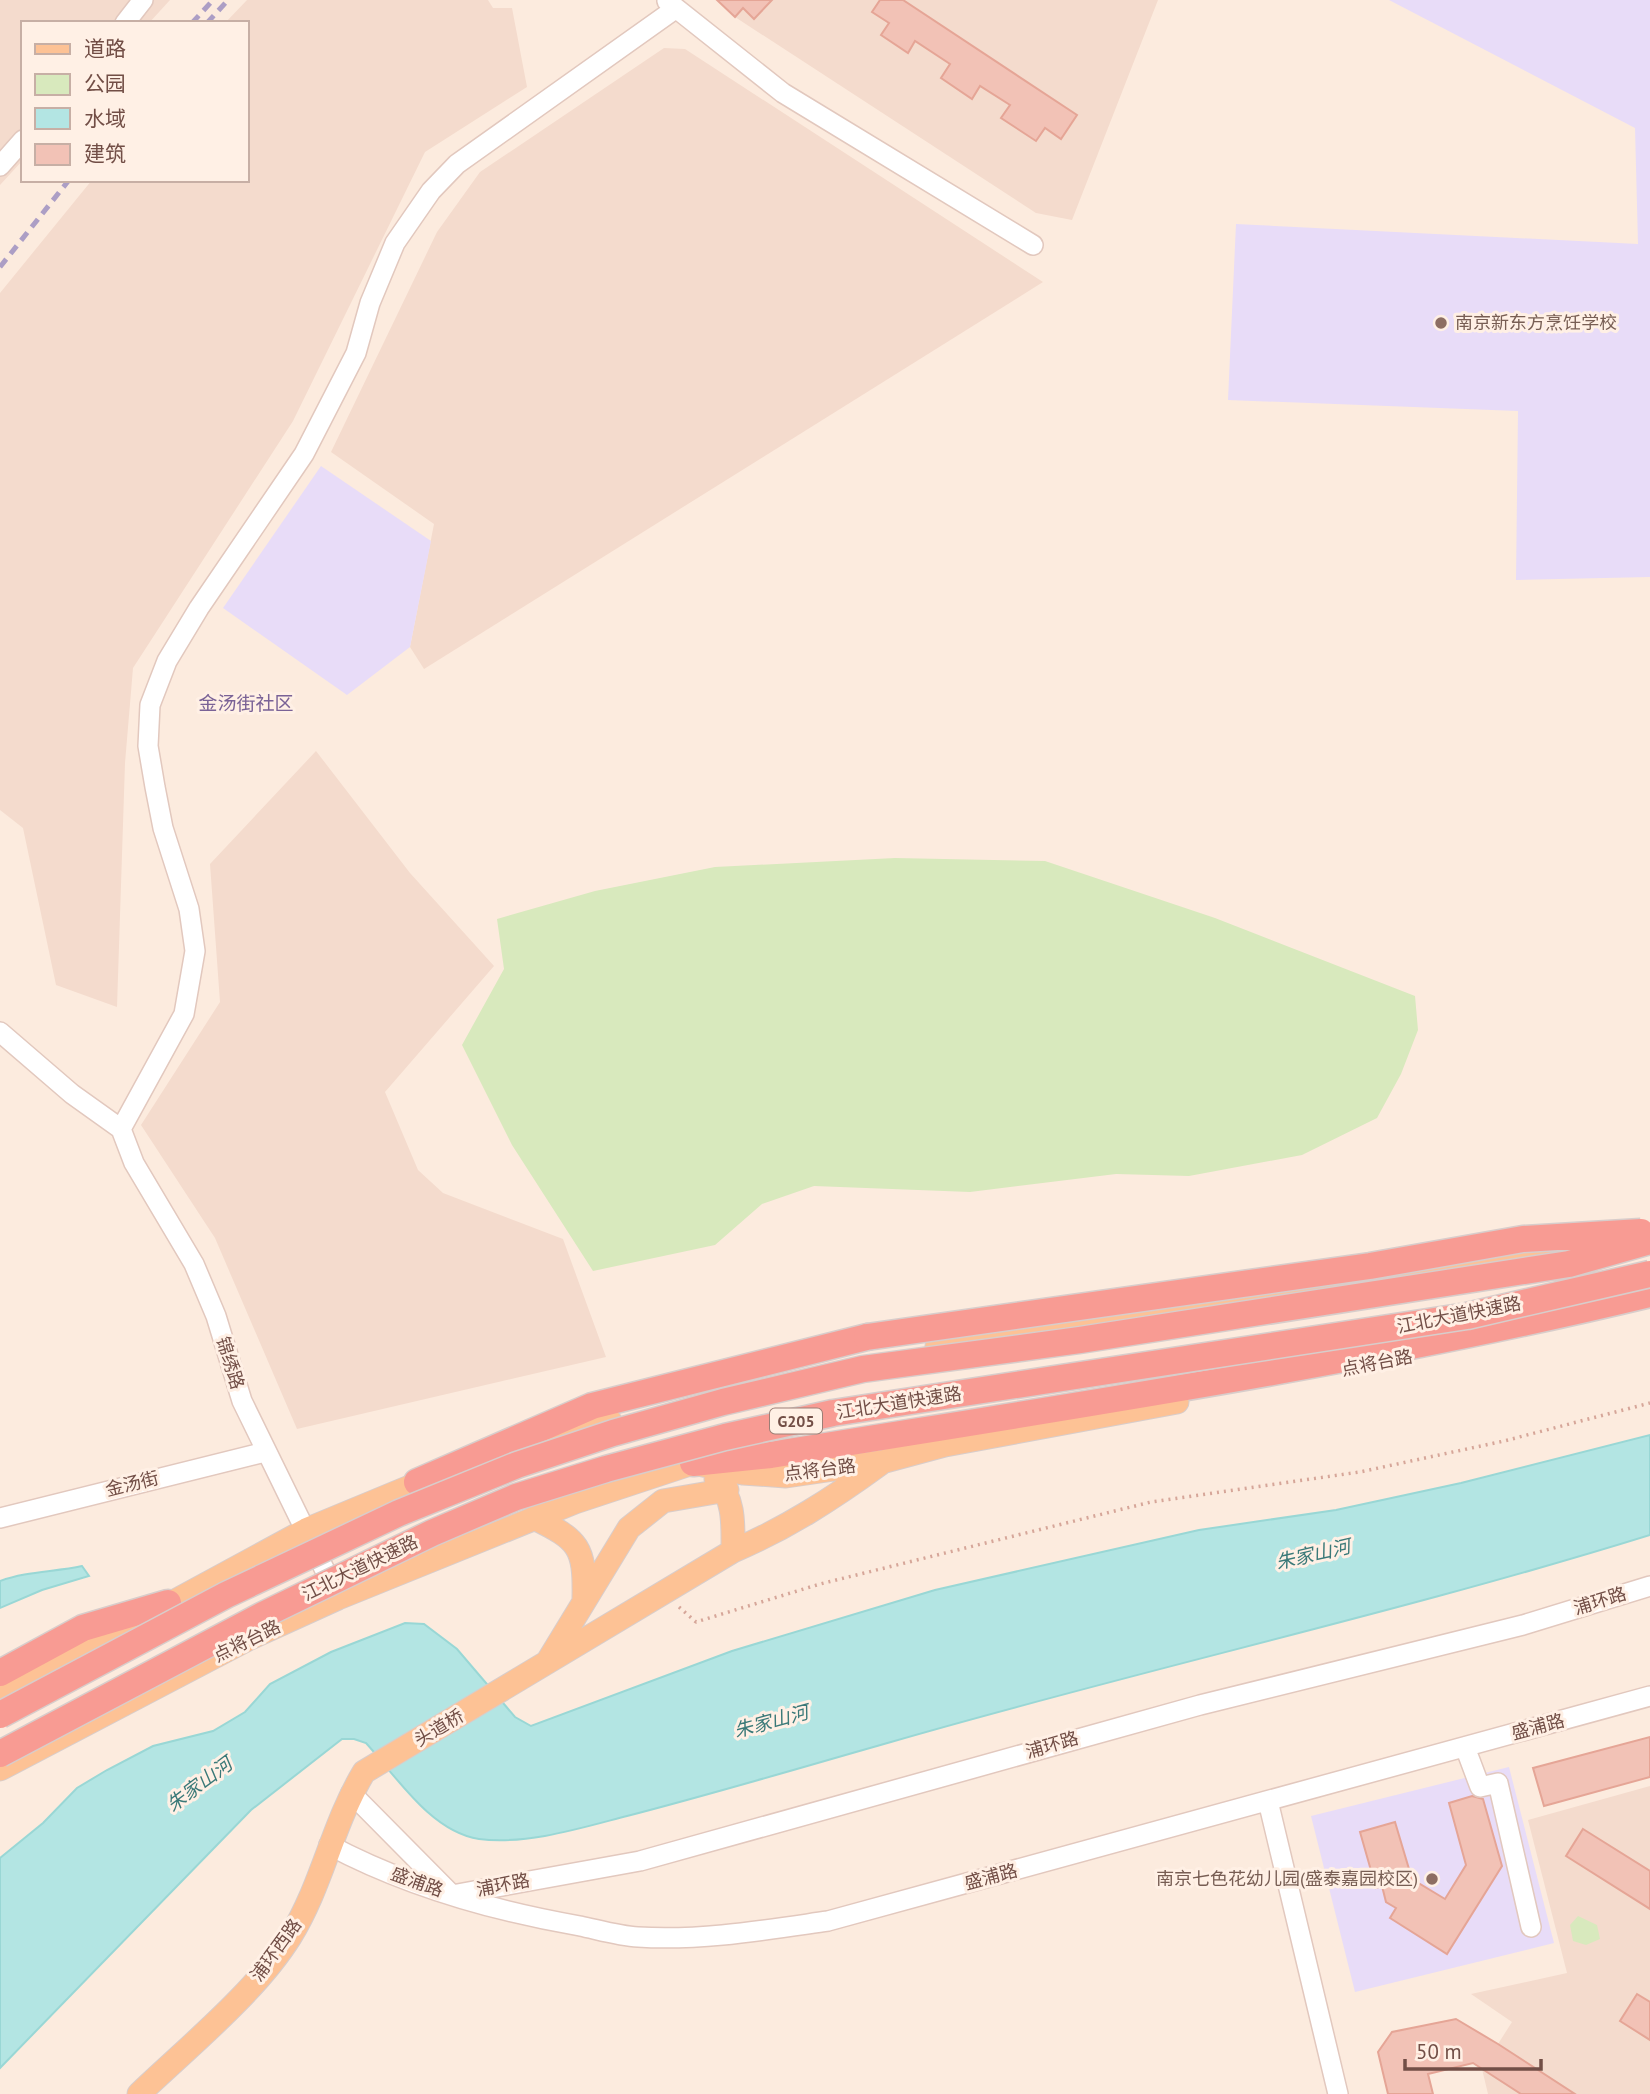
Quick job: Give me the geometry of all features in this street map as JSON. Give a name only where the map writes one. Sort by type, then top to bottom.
[{"type":"highway","points":[[417,1482],[592,1406],[867,1338],[1370,1266],[1523,1239],[1650,1231]]},
{"type":"highway","name":"江北大道快速路","points":[[0,1715],[226,1595],[399,1513],[517,1465],[613,1433],[723,1402],[863,1369],[1080,1339],[1569,1264],[1650,1241]]},
{"type":"highway","name":"江北大道快速路","points":[[0,1754],[263,1615],[432,1533],[516,1497],[606,1469],[725,1437],[833,1413],[1467,1316],[1650,1274]]},
{"type":"highway","points":[[694,1463],[771,1455],[1293,1369],[1525,1324],[1650,1294]]},
{"type":"highway","points":[[0,1673],[83,1628],[168,1603]]},
{"type":"main road","points":[[0,1696],[306,1530],[417,1482],[608,1421],[841,1361],[1499,1262],[1650,1221]]},
{"type":"main road","name":"点将台路","points":[[0,1769],[250,1638],[338,1598],[534,1518],[694,1463],[743,1473],[786,1476],[882,1462],[945,1445],[1259,1387],[1650,1307]]},
{"type":"main road","name":"头道桥","points":[[364,1772],[544,1667],[733,1551],[782,1530],[828,1502],[882,1462]]},
{"type":"main road","points":[[694,1463],[712,1473],[727,1490],[733,1518],[733,1551]]},
{"type":"main road","points":[[544,1667],[629,1528],[663,1502],[727,1490]]},
{"type":"main road","points":[[534,1518],[560,1531],[577,1544],[585,1570],[584,1601]]},
{"type":"main road","name":"浦环西路","points":[[139,2094],[252,1984],[290,1938],[309,1902],[351,1793],[364,1772]]},
{"type":"street","points":[[127,21],[143,0]]},
{"type":"street","points":[[0,1031],[72,1094],[121,1129],[184,1014],[195,951],[189,909],[163,828],[148,746],[150,705],[167,661],[199,608],[304,454],[356,353],[370,303],[395,243],[431,191],[457,164],[671,4],[783,93],[1033,245]]},
{"type":"street","points":[[0,166],[21,142]]},
{"type":"street","name":"锦绣路","points":[[121,1129],[134,1163],[194,1264],[216,1316],[242,1401],[338,1598]]},
{"type":"street","name":"金汤街","points":[[0,1518],[265,1451]]},
{"type":"street","name":"浦环路","points":[[452,1895],[640,1861],[1200,1705],[1523,1625],[1650,1586]]},
{"type":"street","name":"盛浦路","points":[[329,1845],[358,1860],[452,1895],[551,1921],[637,1937],[730,1935],[828,1921],[1650,1696]]},
{"type":"street","points":[[1465,1747],[1480,1787],[1498,1783],[1531,1927]]},
{"type":"street","points":[[351,1793],[452,1895]]},
{"type":"street","points":[[1268,1801],[1338,2094]]},
{"type":"path","points":[[664,1594],[696,1622],[820,1584],[1151,1502],[1360,1472],[1504,1441],[1650,1403]]},
{"type":"shaded area","points":[[0,0],[170,0],[151,21],[21,21],[21,162],[0,185]]},
{"type":"shaded area","points":[[247,0],[488,0],[493,8],[512,8],[527,87],[425,152],[293,421],[133,668],[125,763],[117,1007],[56,985],[23,828],[0,810],[0,293],[90,182],[248,182],[248,21],[227,21]]},
{"type":"shaded area","points":[[717,0],[1158,0],[1072,220],[1036,213],[735,17]]},
{"type":"shaded area","name":"南京新东方烹饪学校","points":[[1389,0],[1650,0],[1650,577],[1516,580],[1518,411],[1228,400],[1236,224],[1638,244],[1635,128]]},
{"type":"shaded area","points":[[664,48],[685,49],[1043,282],[424,669],[410,647],[434,524],[331,452],[437,232],[480,172]]},
{"type":"shaded area","points":[[321,466],[431,541],[410,647],[347,695],[223,608]]},
{"type":"shaded area","points":[[316,751],[410,873],[494,966],[385,1092],[418,1170],[443,1193],[563,1239],[606,1357],[297,1429],[215,1238],[141,1125],[220,1002],[210,864]]},
{"type":"shaded area","name":"南京七色花幼儿园(盛泰嘉园校区)","points":[[1509,1767],[1554,1943],[1355,1992],[1311,1816]]},
{"type":"shaded area","points":[[1650,1786],[1650,2094],[1488,2094],[1482,2069],[1512,2022],[1471,1994],[1567,1973],[1528,1820]]},
{"type":"green space","points":[[895,858],[1045,861],[1215,918],[1415,996],[1418,1030],[1401,1074],[1377,1118],[1302,1155],[1189,1176],[1116,1174],[970,1192],[814,1186],[762,1204],[715,1245],[593,1271],[512,1145],[462,1045],[504,969],[497,919],[595,891],[715,867]]},
{"type":"green space","points":[[1578,1916],[1597,1925],[1600,1939],[1586,1945],[1573,1941],[1570,1925]]},
{"type":"water","name":"朱家山河","points":[[1650,1435],[1650,1535],[1461,1590],[986,1715],[573,1830],[516,1840],[479,1839],[462,1834],[445,1826],[416,1801],[366,1743],[342,1739],[251,1810],[0,2068],[0,1858],[43,1823],[77,1788],[107,1770],[153,1746],[213,1731],[245,1712],[270,1684],[331,1652],[405,1623],[424,1624],[457,1649],[515,1717],[531,1726],[732,1651],[935,1590],[1199,1530],[1336,1510],[1461,1483]]},
{"type":"water","points":[[82,1566],[89,1576],[42,1590],[0,1608],[0,1581],[20,1575]]},
{"type":"building","points":[[717,0],[772,0],[754,19],[743,8],[735,17]]},
{"type":"building","points":[[880,0],[903,0],[1077,115],[1061,139],[1045,128],[1036,141],[1001,118],[1010,105],[980,86],[972,99],[941,78],[950,64],[915,41],[908,53],[881,35],[889,23],[872,12]]},
{"type":"building","points":[[1650,1737],[1650,1777],[1544,1806],[1533,1768]]},
{"type":"building","points":[[1472,1796],[1483,1799],[1502,1866],[1447,1954],[1390,1918],[1396,1908],[1386,1902],[1382,1886],[1376,1888],[1360,1832],[1395,1822],[1412,1879],[1445,1899],[1466,1865],[1449,1803]]},
{"type":"building","points":[[1583,1829],[1650,1871],[1650,1909],[1566,1856]]},
{"type":"building","points":[[1637,1994],[1650,2002],[1650,2040],[1620,2021]]},
{"type":"building","points":[[1456,2019],[1575,2094],[1521,2094],[1473,2063],[1428,2074],[1433,2094],[1388,2094],[1378,2052],[1392,2032]]},
{"type":"railway","points":[[194,21],[213,0]]},
{"type":"railway","points":[[209,21],[228,0]]},
{"type":"railway","points":[[0,267],[67,182]]},
{"type":"place","name":"南京新东方烹饪学校","points":[[1441,323]]},
{"type":"place","name":"南京七色花幼儿园(盛泰嘉园校区)","points":[[1432,1879]]},
{"type":"district","name":"金汤街社区","points":[[246,703]]}]
